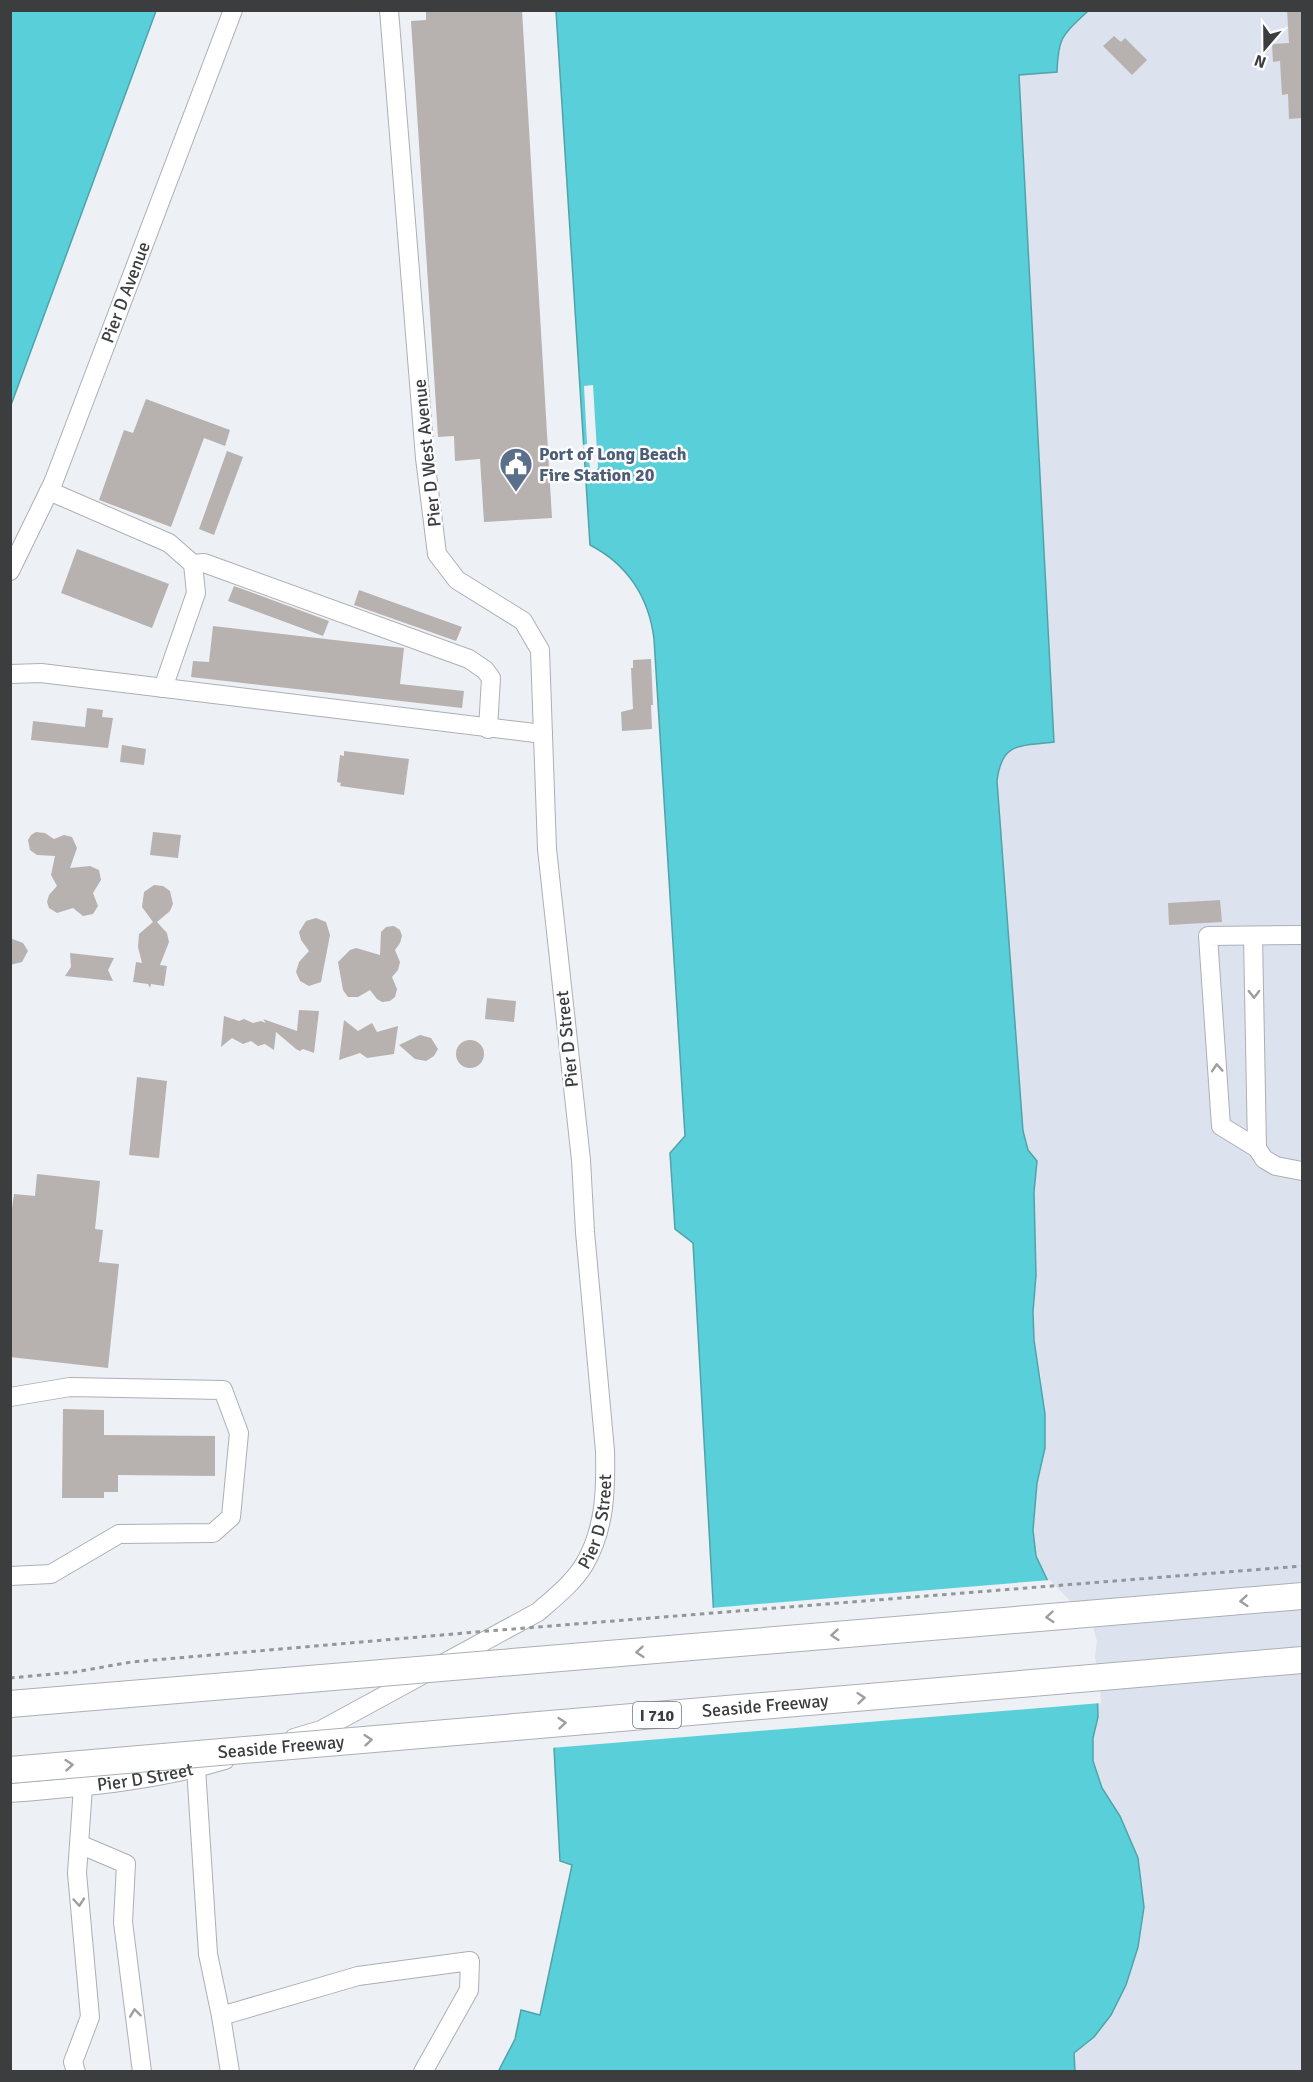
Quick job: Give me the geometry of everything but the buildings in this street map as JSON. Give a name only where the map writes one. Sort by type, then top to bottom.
[{"type":"highway","points":[[10,1704],[1302,1596]]},
{"type":"highway","name":"Seaside Freeway","points":[[10,1770],[1302,1660]]},
{"type":"street","name":"Pier D Avenue","points":[[10,571],[49,491],[233,10]]},
{"type":"street","name":"Pier D West Avenue","points":[[389,10],[425,458],[437,554],[457,580],[523,621],[540,650],[547,849]]},
{"type":"street","points":[[49,491],[169,543],[192,564],[196,593],[163,688]]},
{"type":"street","points":[[192,564],[204,563],[469,659],[485,670],[491,678],[488,729]]},
{"type":"street","points":[[10,674],[41,673],[543,734]]},
{"type":"street","name":"Pier D Street","points":[[10,1793],[83,1787],[196,1768],[321,1730],[538,1612],[584,1566],[603,1512],[605,1451],[585,1233],[581,1160],[547,849]]},
{"type":"street","points":[[1302,935],[1208,936],[1221,1126],[1257,1148],[1264,1159],[1276,1166],[1302,1171]]},
{"type":"street","points":[[1253,936],[1257,1148]]},
{"type":"street","points":[[10,1397],[70,1387],[223,1390],[239,1433],[231,1517],[213,1533],[119,1534],[51,1574],[10,1576]]},
{"type":"street","points":[[196,1768],[208,1954],[230,2072]]},
{"type":"street","points":[[76,2072],[73,2062],[90,2017],[76,1873],[83,1787]]},
{"type":"street","points":[[79,1844],[126,1864],[123,1922],[142,2072]]},
{"type":"street","points":[[221,2016],[358,1976],[470,1961],[469,1990],[423,2072]]},
{"type":"path","points":[[10,1678],[75,1672],[131,1662],[1302,1566]]},
{"type":"shaded area","points":[[1088,11],[1302,11],[1302,2071],[1075,2071],[1074,2053],[1094,2037],[1126,1985],[1138,1947],[1144,1907],[1120,1816],[1102,1788],[1093,1761],[1093,1738],[1098,1717],[1097,1685],[1036,1556],[1033,1530],[1037,1483],[1045,1448],[1041,1378],[1034,1340],[1034,1192],[1037,1161],[1028,1150],[1023,1131],[997,781],[999,763],[1008,751],[1054,742],[1019,75],[1057,72],[1058,48],[1066,32]]},
{"type":"water","points":[[10,11],[156,11],[11,405]]},
{"type":"water","points":[[556,11],[1088,11],[1067,31],[1059,51],[1057,72],[1019,75],[1054,742],[1022,746],[1008,752],[999,768],[997,781],[1023,1131],[1028,1150],[1037,1161],[1034,1192],[1036,1275],[1033,1312],[1034,1340],[1045,1414],[1045,1448],[1037,1483],[1033,1530],[1036,1556],[1097,1685],[1098,1717],[1093,1738],[1093,1761],[1102,1788],[1120,1816],[1138,1858],[1144,1907],[1138,1947],[1126,1985],[1111,2015],[1094,2037],[1074,2053],[1075,2071],[498,2072],[515,2039],[521,2010],[540,2015],[572,1865],[560,1861],[554,1748],[678,1689],[697,1668],[714,1619],[693,1243],[675,1229],[670,1153],[685,1136],[654,639],[647,609],[634,583],[615,562],[590,545]]},
{"type":"pier","points":[[593,385],[598,468],[591,474],[588,454],[584,454],[583,445],[587,444],[584,386]]},
{"type":"pier","points":[[1050,1580],[1092,1624],[1097,1641],[1095,1657],[1101,1703],[551,1748],[568,1724],[614,1710],[674,1681],[679,1684],[694,1666],[705,1645],[710,1626],[711,1608]]},
{"type":"place","name":"Port of Long Beach Fire Station 20","points":[[516,493]]}]
